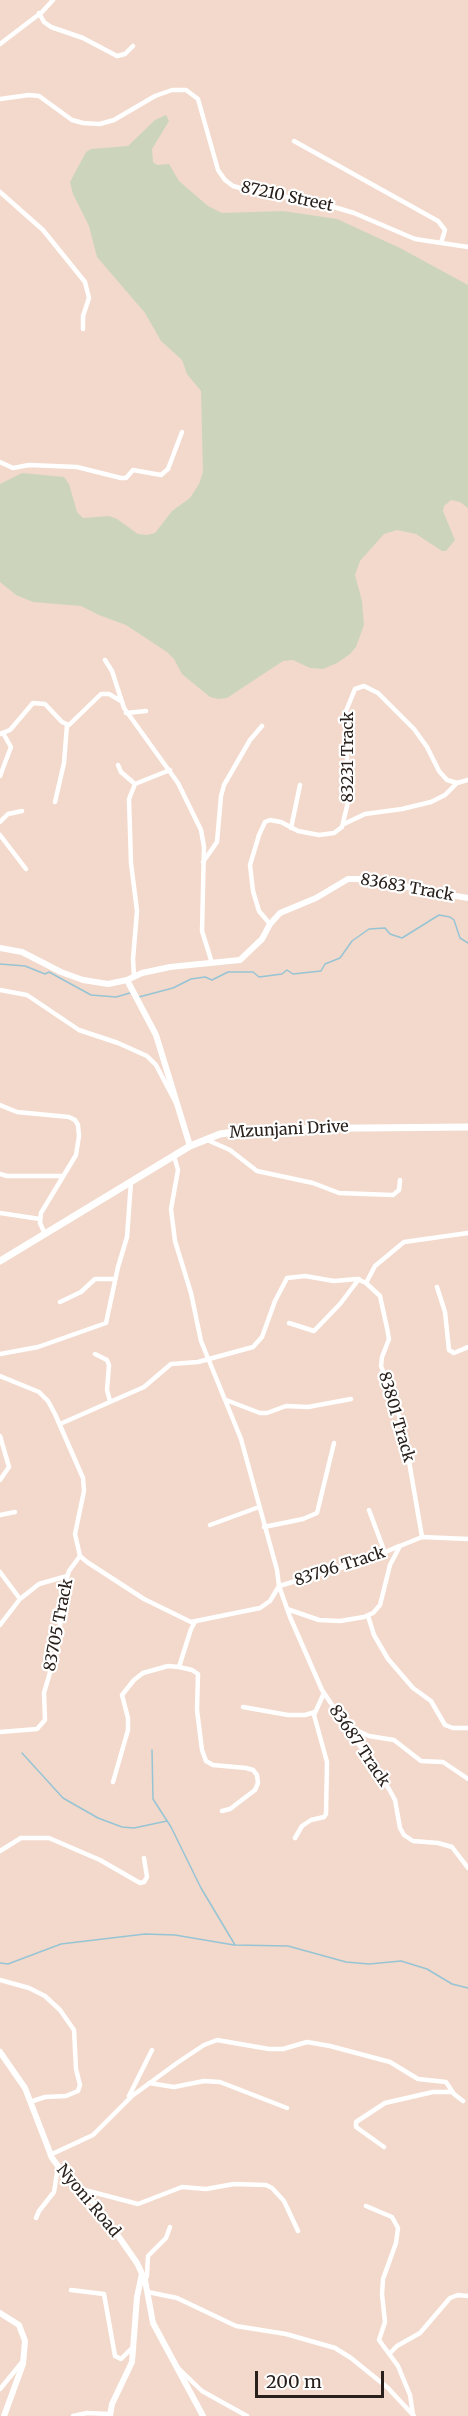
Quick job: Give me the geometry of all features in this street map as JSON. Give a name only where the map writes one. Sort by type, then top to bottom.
[{"type":"main road","name":"Mzunjani Drive","points":[[0,1261],[190,1146],[230,1131],[468,1126]]},
{"type":"street","points":[[0,44],[39,14],[53,0]]},
{"type":"street","points":[[39,14],[51,27],[83,38],[117,56],[126,54],[133,46]]},
{"type":"street","name":"87210 Street","points":[[0,99],[39,96],[68,117],[90,124],[114,120],[149,99],[172,90],[186,90],[198,99],[218,170],[233,186],[258,193],[321,203],[354,213],[404,236],[423,242],[468,247]]},
{"type":"street","points":[[294,141],[438,222],[445,230],[441,243]]},
{"type":"street","points":[[0,192],[44,230],[85,282],[89,298],[83,316],[82,329]]},
{"type":"street","points":[[0,462],[13,468],[29,465],[76,467],[124,479],[133,470],[161,475],[168,469],[182,432]]},
{"type":"street","points":[[105,660],[126,713],[170,770],[201,830],[202,931],[212,963]]},
{"type":"street","name":"83231 Track","points":[[270,924],[259,911],[254,898],[250,869],[252,853],[261,829],[266,821],[278,821],[298,831],[327,835],[336,832],[344,824],[348,802],[346,711],[351,694],[360,686],[378,693],[414,729],[442,775],[450,782],[457,783]]},
{"type":"street","points":[[67,725],[76,721],[101,694],[110,694],[121,701]]},
{"type":"street","points":[[0,776],[11,747],[2,733],[13,727],[31,704],[40,702],[53,709],[67,725]]},
{"type":"street","points":[[126,713],[146,711]]},
{"type":"street","points":[[55,802],[63,763],[67,725]]},
{"type":"street","points":[[203,862],[217,842],[224,784],[250,740],[262,726]]},
{"type":"street","points":[[118,765],[121,772],[135,784]]},
{"type":"street","points":[[134,976],[137,903],[131,863],[129,799],[135,784],[170,770]]},
{"type":"street","points":[[344,824],[365,814],[431,802],[445,795],[457,783],[468,780]]},
{"type":"street","points":[[291,828],[300,785]]},
{"type":"street","points":[[0,822],[8,814],[22,811]]},
{"type":"street","points":[[0,835],[26,869]]},
{"type":"street","name":"83683 Track","points":[[127,980],[134,976],[170,967],[240,960],[262,939],[270,924],[285,910],[316,898],[339,883],[353,879],[381,880],[416,890],[468,898]]},
{"type":"street","points":[[0,948],[22,952],[61,972],[83,980],[108,984],[127,980],[156,1035],[190,1146]]},
{"type":"street","points":[[0,990],[27,995],[75,1028],[147,1056],[156,1065],[176,1103]]},
{"type":"street","points":[[0,1105],[17,1112],[61,1115],[75,1120],[80,1132],[77,1151],[46,1203],[40,1219],[45,1234]]},
{"type":"street","points":[[205,1139],[230,1149],[257,1171],[312,1183],[339,1193],[393,1196],[399,1190],[400,1180]]},
{"type":"street","name":"83687 Track","points":[[174,1156],[178,1170],[172,1199],[172,1226],[191,1293],[199,1334],[207,1359],[241,1439],[287,1609],[324,1693],[395,1800],[400,1828],[404,1835],[413,1840],[438,1843],[452,1848],[468,1868]]},
{"type":"street","points":[[0,1174],[62,1176]]},
{"type":"street","points":[[0,1354],[38,1347],[106,1323],[115,1279],[127,1238],[131,1182]]},
{"type":"street","points":[[0,1213],[40,1219]]},
{"type":"street","points":[[60,1424],[144,1387],[171,1364],[246,1350],[258,1343],[282,1283],[287,1278],[305,1276],[334,1281],[359,1279],[366,1283],[375,1266],[404,1242],[468,1233]]},
{"type":"street","points":[[60,1302],[81,1292],[95,1279],[115,1279]]},
{"type":"street","points":[[289,1323],[314,1331],[340,1304],[359,1279]]},
{"type":"street","name":"83801 Track","points":[[366,1283],[380,1296],[388,1339],[381,1366],[405,1438],[422,1537]]},
{"type":"street","points":[[437,1287],[445,1312],[449,1350],[454,1353],[468,1347]]},
{"type":"street","points":[[95,1354],[107,1360],[110,1365],[107,1390],[110,1401]]},
{"type":"street","points":[[0,1376],[39,1392],[50,1404],[60,1424],[83,1482],[75,1534],[80,1556],[144,1599],[181,1618],[195,1622],[260,1608],[270,1601],[279,1586]]},
{"type":"street","points":[[226,1400],[267,1413],[286,1406],[308,1407],[351,1399]]},
{"type":"street","points":[[0,1436],[9,1467],[0,1480]]},
{"type":"street","points":[[264,1527],[303,1519],[317,1513],[334,1443]]},
{"type":"street","points":[[210,1525],[259,1507]]},
{"type":"street","points":[[369,1510],[385,1553]]},
{"type":"street","points":[[0,1515],[15,1512]]},
{"type":"street","points":[[422,1537],[468,1539]]},
{"type":"street","name":"83796 Track","points":[[279,1586],[385,1553],[422,1537]]},
{"type":"street","points":[[287,1609],[319,1620],[340,1621],[368,1616],[382,1601],[390,1565],[400,1546]]},
{"type":"street","name":"83705 Track","points":[[0,1732],[37,1729],[45,1720],[44,1693],[54,1663],[60,1605],[67,1576],[80,1556]]},
{"type":"street","points":[[0,1572],[20,1599]]},
{"type":"street","points":[[0,1625],[20,1599],[39,1584],[67,1576]]},
{"type":"street","points":[[368,1616],[374,1635],[388,1659],[413,1688],[431,1701],[445,1725],[468,1728]]},
{"type":"street","points":[[179,1667],[190,1629],[195,1622]]},
{"type":"street","points":[[113,1782],[128,1731],[128,1718],[122,1695],[134,1680],[143,1674],[168,1666],[192,1670],[198,1674],[197,1710],[202,1749],[206,1761],[213,1765],[246,1768],[253,1770],[257,1775],[258,1783],[255,1790],[237,1805],[222,1811]]},
{"type":"street","points":[[295,1838],[302,1826],[326,1814],[327,1762],[315,1720],[315,1712],[324,1693]]},
{"type":"street","points":[[243,1707],[288,1715],[315,1712]]},
{"type":"street","points":[[345,1725],[369,1736],[394,1740],[421,1761],[443,1762],[468,1779]]},
{"type":"street","points":[[0,1851],[21,1838],[49,1838],[100,1860],[140,1883],[144,1882],[147,1877],[144,1858]]},
{"type":"street","points":[[0,1980],[29,1988],[45,1996],[63,2014],[75,2033],[76,2064],[80,2085],[78,2091],[62,2097],[45,2097],[30,2102]]},
{"type":"street","points":[[50,2155],[68,2149],[93,2135],[128,2099],[212,2041],[227,2040],[275,2050],[311,2042],[390,2062],[413,2077],[446,2082],[452,2092],[464,2101]]},
{"type":"street","points":[[128,2099],[152,2050]]},
{"type":"street","name":"Nyoni Road","points":[[0,2052],[19,2077],[50,2155],[76,2188],[98,2207],[143,2276],[153,2324],[203,2416]]},
{"type":"street","points":[[150,2083],[174,2087],[204,2081],[220,2082],[287,2108]]},
{"type":"street","points":[[384,2147],[356,2127],[356,2122],[385,2103],[433,2092],[452,2092]]},
{"type":"street","points":[[36,2218],[40,2208],[54,2192],[58,2167]]},
{"type":"street","points":[[76,2188],[138,2204],[182,2187],[207,2189],[234,2184],[266,2185],[284,2201],[298,2231]]},
{"type":"street","points":[[366,2206],[392,2217],[398,2228],[396,2243],[383,2279],[385,2322],[378,2340],[398,2366],[408,2388],[414,2416]]},
{"type":"street","points":[[73,2416],[87,2413],[110,2415],[115,2396],[130,2367],[134,2346],[136,2297],[143,2276],[147,2276],[148,2256],[166,2238],[170,2227]]},
{"type":"street","points":[[71,2290],[104,2294],[112,2346],[118,2359],[123,2359],[134,2346]]},
{"type":"street","points":[[148,2292],[177,2298],[236,2326],[286,2334],[335,2348],[388,2388],[414,2416]]},
{"type":"street","points":[[389,2354],[397,2346],[420,2333],[450,2298],[456,2295],[468,2296]]},
{"type":"street","points":[[0,2313],[15,2321],[22,2328],[25,2341],[24,2359],[4,2416]]},
{"type":"street","points":[[0,2389],[24,2359]]},
{"type":"street","points":[[178,2368],[202,2391],[247,2416]]},
{"type":"green space","points":[[166,115],[169,121],[152,149],[153,162],[157,165],[169,164],[179,181],[208,206],[222,213],[283,211],[337,219],[400,248],[468,285],[468,508],[460,502],[451,500],[444,506],[443,511],[455,540],[446,551],[442,551],[416,534],[397,530],[384,534],[360,561],[355,575],[362,601],[364,625],[356,647],[350,654],[323,669],[310,668],[293,660],[283,661],[227,698],[218,699],[210,697],[182,674],[174,659],[167,652],[126,625],[81,606],[33,602],[16,595],[0,582],[0,484],[22,473],[64,477],[69,484],[77,512],[83,518],[109,516],[138,534],[147,535],[155,533],[172,511],[190,498],[199,484],[203,472],[201,391],[187,374],[182,360],[161,341],[145,313],[97,257],[89,226],[73,194],[70,182],[86,152],[91,149],[128,146],[155,120]]},
{"type":"waterway","points":[[139,997],[173,988],[191,979],[205,977],[212,980],[228,972],[253,972],[259,977],[282,974],[287,970],[293,974],[321,971],[325,964],[340,958],[352,941],[369,929],[385,928],[390,934],[402,938],[439,915],[454,920],[460,938],[468,943]]},
{"type":"waterway","points":[[0,964],[25,966],[45,974],[49,972],[91,995],[116,997],[130,993]]},
{"type":"waterway","points":[[152,1750],[153,1799],[171,1827],[201,1888],[235,1945],[288,1946],[346,1962],[369,1964],[401,1961],[427,1969],[452,1984],[468,1988]]},
{"type":"waterway","points":[[22,1753],[63,1798],[98,1818],[122,1827],[134,1828],[167,1821]]},
{"type":"waterway","points":[[0,1963],[8,1964],[61,1944],[145,1934],[175,1935],[234,1945]]}]
